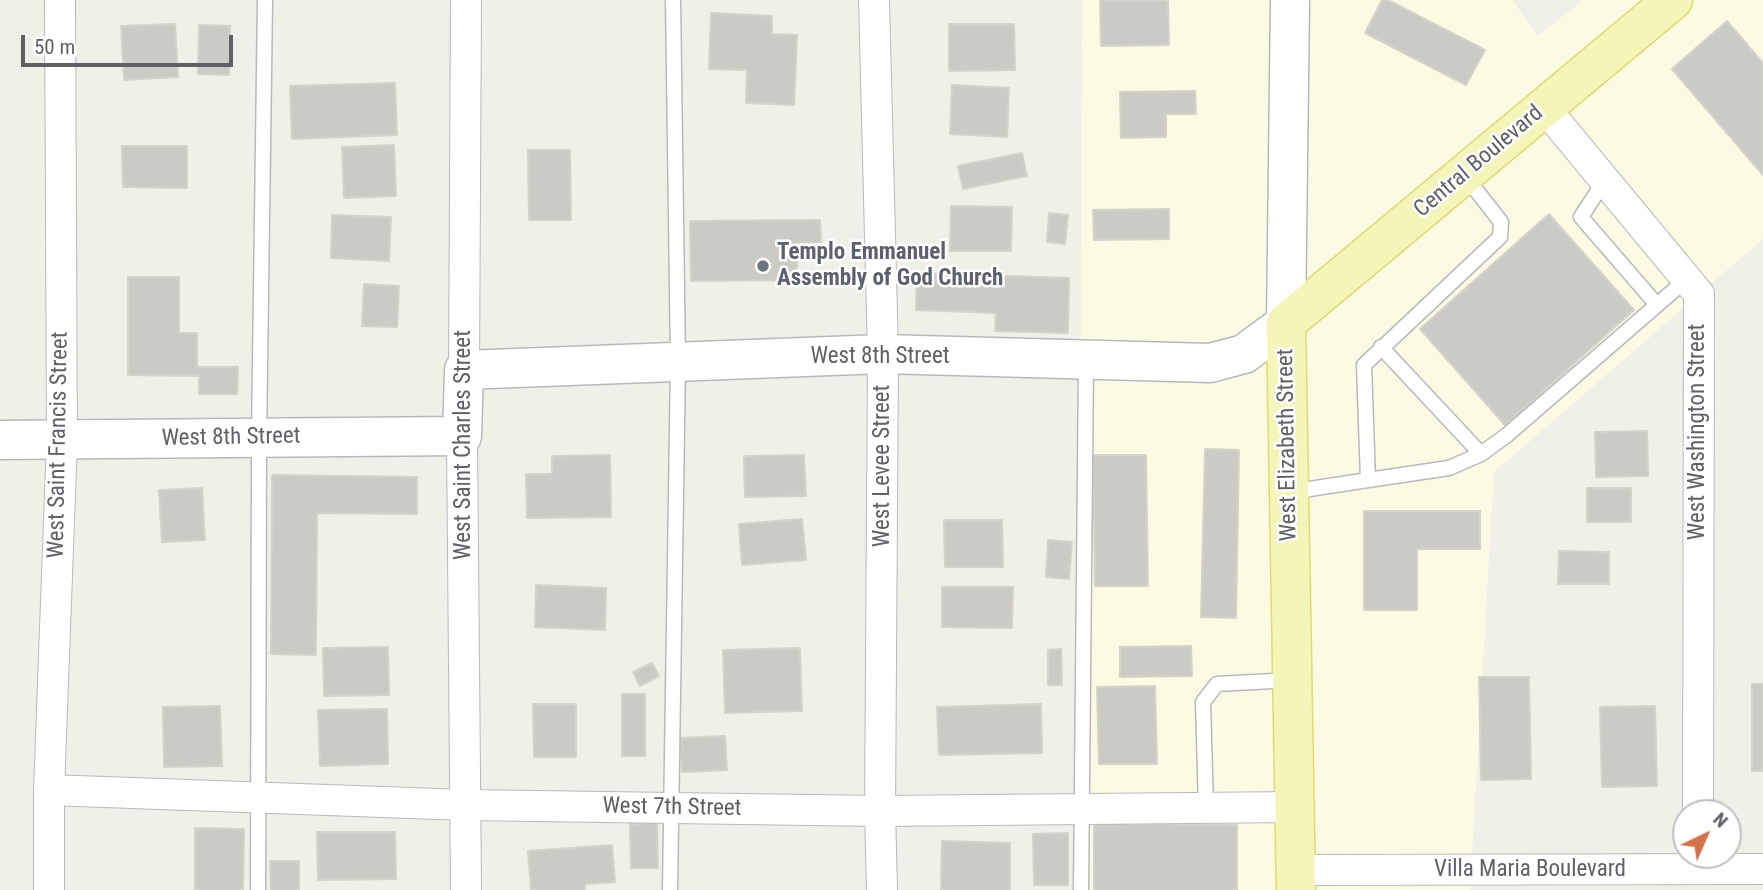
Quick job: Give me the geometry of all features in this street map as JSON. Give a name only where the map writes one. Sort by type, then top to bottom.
[{"type":"main road","name":"Central Boulevard","points":[[1286,323],[1674,0]]},
{"type":"main road","name":"West Elizabeth Street","points":[[1286,323],[1296,880]]},
{"type":"street","name":"West Saint Francis Street","points":[[49,890],[49,790],[62,440],[60,0]]},
{"type":"street","name":"West Saint Charles Street","points":[[466,0],[462,436],[466,890]]},
{"type":"street","name":"West Levee Street","points":[[874,0],[883,354],[880,811],[882,890]]},
{"type":"street","name":"West Elizabeth Street","points":[[1286,323],[1290,0]]},
{"type":"street","name":"West Washington Street","points":[[1544,107],[1699,294],[1698,799]]},
{"type":"street","name":"West 8th Street","points":[[464,370],[883,354],[1210,363],[1244,354],[1286,323]]},
{"type":"street","name":"West 8th Street","points":[[0,440],[462,436]]},
{"type":"street","name":"West 7th Street","points":[[49,790],[466,805],[880,811],[1295,807]]},
{"type":"street","name":"Villa Maria Boulevard","points":[[1296,880],[1763,869]]},
{"type":"lane","points":[[258,890],[264,0]]},
{"type":"lane","points":[[670,890],[678,362],[673,0]]},
{"type":"lane","points":[[1368,480],[1364,365],[1500,237],[1501,222],[1464,175]]},
{"type":"lane","points":[[1605,180],[1581,217],[1657,305]]},
{"type":"lane","points":[[1289,492],[1449,468],[1481,454],[1507,435],[1687,279]]},
{"type":"lane","points":[[1381,347],[1481,454]]},
{"type":"lane","points":[[1082,890],[1087,359]]},
{"type":"lane","points":[[1206,809],[1203,702],[1217,684],[1293,680]]},
{"type":"shaded area","points":[[1082,0],[1512,0],[1538,36],[1583,0],[1763,0],[1763,239],[1494,472],[1470,890],[1078,890]]},
{"type":"building","points":[[1100,0],[1168,0],[1169,45],[1101,46]]},
{"type":"building","points":[[1382,0],[1388,0],[1485,50],[1466,85],[1365,33]]},
{"type":"building","points":[[711,13],[772,16],[772,34],[797,35],[794,105],[746,103],[747,70],[709,69]]},
{"type":"building","points":[[1727,21],[1763,63],[1763,175],[1672,69]]},
{"type":"building","points":[[175,24],[178,77],[124,80],[121,26]]},
{"type":"building","points":[[949,24],[1014,24],[1015,70],[949,71]]},
{"type":"building","points":[[199,25],[230,26],[229,75],[198,74]]},
{"type":"building","points":[[395,83],[397,135],[292,139],[290,86]]},
{"type":"building","points":[[952,85],[1009,88],[1007,137],[950,134]]},
{"type":"building","points":[[1195,91],[1196,114],[1166,114],[1166,137],[1121,138],[1120,92]]},
{"type":"building","points":[[394,145],[396,196],[344,198],[342,147]]},
{"type":"building","points":[[122,146],[187,146],[187,188],[123,187]]},
{"type":"building","points":[[528,150],[570,150],[571,220],[529,220]]},
{"type":"building","points":[[1022,153],[1027,176],[963,189],[958,166]]},
{"type":"building","points":[[951,206],[1012,207],[1011,251],[950,251]]},
{"type":"building","points":[[1169,209],[1169,239],[1094,240],[1093,210]]},
{"type":"building","points":[[1049,213],[1068,215],[1065,244],[1047,242]]},
{"type":"building","points":[[1549,214],[1634,310],[1505,425],[1420,329]]},
{"type":"building","points":[[332,215],[391,217],[389,261],[331,258]]},
{"type":"building","points":[[820,220],[821,242],[797,243],[797,280],[691,281],[690,221]]},
{"type":"building","points":[[917,273],[1069,278],[1068,333],[995,331],[996,313],[916,310]]},
{"type":"building","points":[[128,277],[179,277],[179,333],[197,333],[197,367],[238,367],[237,394],[199,394],[199,376],[128,375]]},
{"type":"building","points":[[364,284],[399,286],[397,327],[362,326]]},
{"type":"building","points":[[1647,431],[1648,476],[1596,477],[1595,432]]},
{"type":"building","points":[[1205,449],[1239,450],[1236,618],[1201,617]]},
{"type":"building","points":[[610,455],[611,517],[527,518],[526,474],[552,474],[552,456]]},
{"type":"building","points":[[804,455],[806,496],[745,497],[744,456]]},
{"type":"building","points":[[1093,455],[1146,455],[1148,586],[1095,586]]},
{"type":"building","points":[[272,475],[417,477],[417,514],[317,513],[316,655],[271,654]]},
{"type":"building","points":[[202,488],[205,540],[162,542],[159,490]]},
{"type":"building","points":[[1587,488],[1631,488],[1631,522],[1587,522]]},
{"type":"building","points":[[1364,511],[1480,511],[1480,549],[1417,549],[1417,610],[1364,610]]},
{"type":"building","points":[[802,519],[806,560],[742,565],[739,524]]},
{"type":"building","points":[[944,520],[1002,520],[1003,567],[945,567]]},
{"type":"building","points":[[1048,540],[1072,542],[1069,579],[1046,577]]},
{"type":"building","points":[[1559,551],[1609,552],[1609,584],[1558,584]]},
{"type":"building","points":[[536,585],[606,588],[605,630],[535,627]]},
{"type":"building","points":[[942,587],[1013,587],[1012,628],[942,627]]},
{"type":"building","points":[[1191,646],[1192,676],[1120,677],[1120,647]]},
{"type":"building","points":[[388,647],[389,695],[324,696],[323,648]]},
{"type":"building","points":[[800,648],[802,711],[725,713],[723,650]]},
{"type":"building","points":[[1061,649],[1062,685],[1048,685],[1048,650]]},
{"type":"building","points":[[652,663],[659,676],[640,686],[633,672]]},
{"type":"building","points":[[1479,677],[1529,677],[1531,779],[1481,780]]},
{"type":"building","points":[[1752,684],[1763,684],[1763,771],[1752,771]]},
{"type":"building","points":[[1155,686],[1157,764],[1099,764],[1097,687]]},
{"type":"building","points":[[622,694],[645,694],[645,756],[622,756]]},
{"type":"building","points":[[533,704],[576,704],[576,757],[534,757]]},
{"type":"building","points":[[1041,704],[1042,753],[939,755],[937,707]]},
{"type":"building","points":[[220,706],[222,766],[164,767],[163,707]]},
{"type":"building","points":[[1655,706],[1657,786],[1602,787],[1600,707]]},
{"type":"building","points":[[387,709],[388,764],[320,766],[318,710]]},
{"type":"building","points":[[725,736],[727,770],[682,772],[680,738]]},
{"type":"building","points":[[657,823],[658,868],[631,868],[630,824]]},
{"type":"building","points":[[1094,824],[1237,825],[1237,890],[1094,890]]},
{"type":"building","points":[[195,828],[244,829],[243,890],[195,890]]},
{"type":"building","points":[[317,832],[395,832],[396,879],[318,880]]},
{"type":"building","points":[[1068,833],[1068,885],[1034,885],[1033,834]]},
{"type":"building","points":[[942,841],[1010,843],[1010,890],[941,890]]},
{"type":"building","points":[[612,845],[615,882],[585,884],[585,890],[531,890],[528,851]]},
{"type":"building","points":[[270,861],[299,861],[299,890],[271,890]]},
{"type":"place","name":"Templo Emmanuel Assembly of God Church","points":[[763,266]]}]
